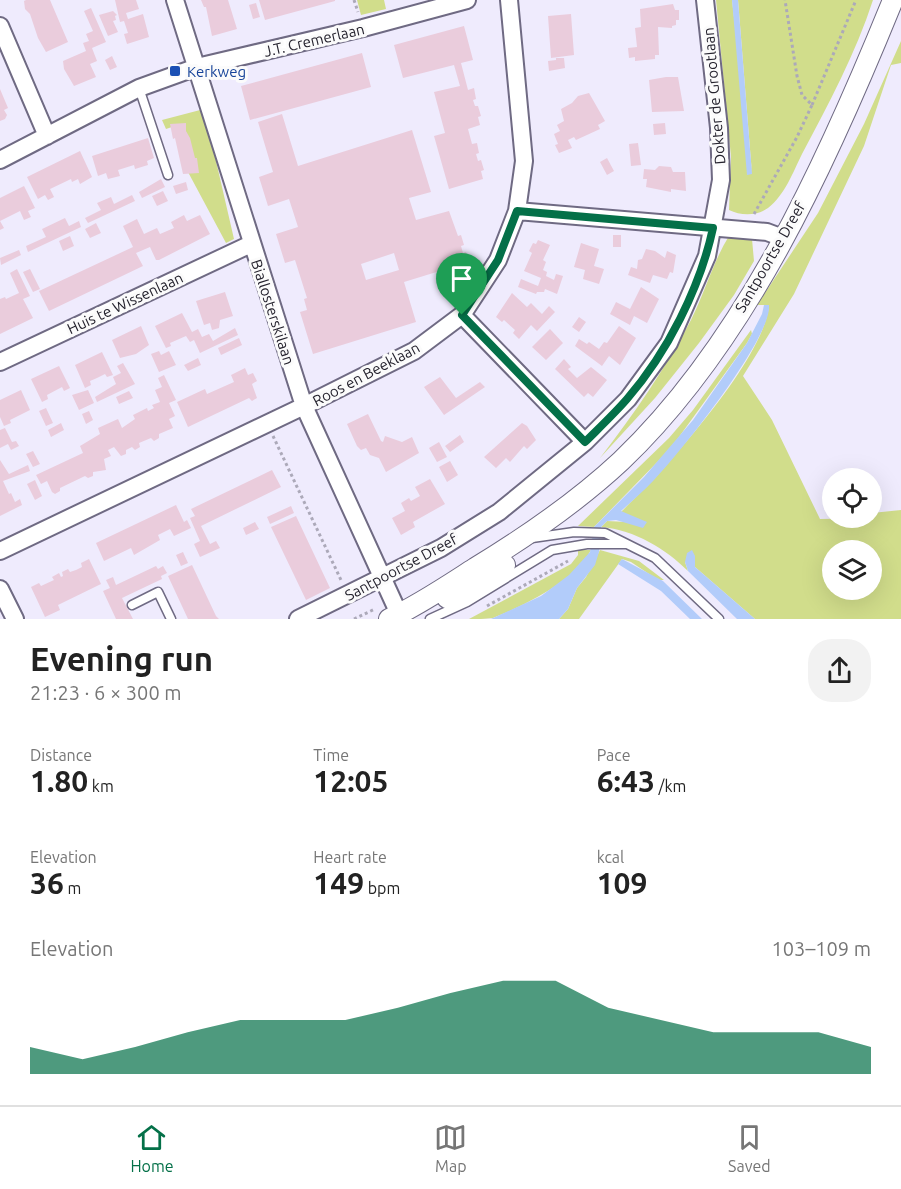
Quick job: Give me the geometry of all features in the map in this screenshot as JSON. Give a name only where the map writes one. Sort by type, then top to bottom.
[{"type":"street","name":"Biallosterskilaan","points":[[175,0],[304,406],[383,578],[394,617]]},
{"type":"street","name":"J.T. Cremerlaan","points":[[0,160],[139,88],[197,67],[363,28],[467,0]]},
{"type":"street","name":"Roos en Beeklaan","points":[[0,551],[414,351],[462,315],[498,260],[517,211],[524,161],[509,0]]},
{"type":"street","name":"Dokter de Grootlaan","points":[[585,442],[628,399],[669,343],[707,256],[721,180],[719,128],[705,0]]},
{"type":"street","name":"Santpoortse Dreef","points":[[394,617],[520,540],[598,482],[623,459],[673,403],[714,352],[783,238],[834,138],[893,0]]},
{"type":"street","points":[[0,26],[47,136]]},
{"type":"street","points":[[517,211],[767,232],[783,238]]},
{"type":"street","name":"Huis te Wissenlaan","points":[[0,362],[251,244]]},
{"type":"street","points":[[462,315],[585,442]]},
{"type":"street","name":"Santpoortse Dreef","points":[[298,619],[441,548],[499,512],[585,442]]},
{"type":"street","name":"Santpoortse Dreef","points":[[394,617],[455,595],[474,585],[547,536],[598,482]]},
{"type":"street","points":[[0,590],[15,619]]},
{"type":"lane","points":[[139,88],[168,175]]},
{"type":"lane","points":[[520,540],[588,531],[605,533],[655,558],[719,619]]},
{"type":"lane","points":[[430,619],[467,602],[552,550],[587,544],[625,544]]},
{"type":"lane","points":[[132,605],[158,592],[171,619]]},
{"type":"path","points":[[785,0],[797,76],[802,95],[812,105]]},
{"type":"path","points":[[745,230],[797,137],[856,0]]},
{"type":"path","points":[[267,424],[348,595]]},
{"type":"green space","points":[[357,0],[384,0],[386,9],[361,15]]},
{"type":"green space","points":[[716,0],[732,0],[752,174],[738,0],[873,0],[850,59],[788,183],[774,203],[764,211],[754,214],[729,210],[731,157]]},
{"type":"green space","points":[[901,41],[901,63],[891,65],[864,146],[794,294],[743,376],[772,420],[820,519],[822,519],[822,528],[882,528],[882,512],[901,510],[901,619],[755,619],[695,567],[695,556],[685,562],[688,571],[660,548],[638,536],[601,527],[607,521],[646,523],[621,512],[685,444],[731,385],[750,355],[763,328],[769,305],[757,305],[818,213],[864,124]]},
{"type":"green space","points":[[204,109],[234,239],[226,243],[188,172],[175,126],[166,129],[162,120]]},
{"type":"green space","points":[[729,236],[752,239],[754,261],[734,295],[699,343],[655,398],[600,458],[671,356],[691,320]]},
{"type":"green space","points":[[751,330],[752,334],[747,343],[671,448],[594,527],[578,526],[669,438],[693,410]]},
{"type":"green space","points":[[578,550],[591,550],[573,572],[548,591],[493,618],[469,619],[571,564],[578,555]]},
{"type":"green space","points":[[600,550],[639,561],[664,580],[658,580],[631,562],[622,559],[579,619],[559,619],[568,609],[577,588],[586,577]]},
{"type":"water","points":[[732,0],[738,0],[752,174],[747,175]]},
{"type":"water","points":[[764,305],[769,305],[766,321],[741,368],[667,466],[621,511],[647,522],[643,528],[616,520],[607,521],[601,527],[599,552],[595,565],[577,588],[568,609],[559,619],[491,619],[541,596],[569,575],[590,552],[594,527],[644,477],[693,420],[747,343],[762,314]]},
{"type":"water","points":[[692,550],[695,556],[695,567],[755,619],[737,619],[688,571],[685,562],[687,553]]},
{"type":"water","points":[[622,559],[663,581],[702,619],[690,619],[661,591],[618,564]]},
{"type":"building","points":[[50,0],[68,42],[46,52],[38,38],[30,14],[25,9],[24,1]]},
{"type":"building","points":[[115,0],[136,0],[139,9],[126,13],[128,19],[143,14],[149,37],[127,44],[124,34],[128,33],[124,21],[120,22]]},
{"type":"building","points":[[201,0],[228,0],[237,29],[212,36],[206,7]]},
{"type":"building","points":[[259,0],[335,0],[335,1],[265,20]]},
{"type":"building","points":[[256,3],[260,17],[253,19],[249,5]]},
{"type":"building","points":[[673,4],[675,10],[679,10],[679,20],[676,20],[676,25],[672,28],[658,27],[659,55],[655,55],[655,59],[635,61],[635,57],[629,58],[628,48],[637,47],[635,28],[641,27],[640,9]]},
{"type":"building","points":[[91,8],[106,42],[92,48],[97,61],[90,64],[96,77],[74,86],[64,69],[63,61],[86,51],[83,43],[89,41],[86,34],[93,31],[84,11]]},
{"type":"building","points":[[113,11],[117,15],[116,20],[113,21],[118,32],[108,36],[99,15]]},
{"type":"building","points":[[571,14],[574,55],[551,58],[548,16]]},
{"type":"building","points":[[464,26],[473,60],[461,63],[468,90],[474,88],[476,99],[473,100],[481,116],[478,117],[480,125],[468,129],[472,144],[477,143],[479,153],[476,154],[484,170],[481,171],[483,179],[449,189],[434,136],[445,133],[434,92],[460,86],[454,65],[403,78],[394,45]]},
{"type":"building","points":[[362,53],[371,87],[250,120],[241,86]]},
{"type":"building","points":[[112,56],[117,67],[110,70],[105,60]]},
{"type":"building","points":[[556,58],[564,58],[565,68],[549,71],[548,61],[556,60]]},
{"type":"building","points":[[678,77],[684,111],[652,112],[649,80]]},
{"type":"building","points":[[0,89],[8,108],[4,110],[7,115],[5,119],[0,121]]},
{"type":"building","points":[[589,93],[605,121],[598,125],[600,129],[576,140],[574,137],[568,140],[572,148],[559,153],[555,145],[558,144],[554,134],[560,131],[557,125],[564,121],[561,109],[572,103],[578,96]]},
{"type":"building","points":[[282,114],[298,166],[412,130],[431,192],[409,198],[416,220],[449,211],[458,236],[461,235],[464,245],[461,246],[463,253],[466,252],[469,262],[404,282],[416,322],[313,354],[300,312],[307,310],[304,299],[307,298],[295,260],[285,263],[276,234],[298,227],[289,199],[268,206],[259,177],[273,172],[258,122]],"holes":[[[394,253],[399,270],[366,280],[361,264]]]},
{"type":"building","points":[[186,123],[186,131],[195,158],[197,158],[199,173],[183,174],[175,138],[173,139],[170,124]]},
{"type":"building","points":[[665,123],[666,134],[654,135],[653,124]]},
{"type":"building","points":[[148,138],[154,158],[147,161],[148,165],[135,169],[134,165],[118,170],[120,176],[108,179],[106,173],[98,176],[92,156]]},
{"type":"building","points":[[638,143],[641,165],[631,166],[629,144]]},
{"type":"building","points":[[80,151],[92,177],[80,184],[78,179],[72,182],[71,179],[50,189],[54,197],[48,200],[45,195],[38,199],[27,177]]},
{"type":"building","points":[[607,158],[614,171],[607,175],[600,162]]},
{"type":"building","points":[[659,166],[671,167],[673,172],[685,172],[686,191],[671,189],[671,192],[646,187],[647,179],[643,179],[644,169],[655,170]]},
{"type":"building","points":[[161,179],[165,187],[142,198],[139,192]]},
{"type":"building","points":[[186,182],[188,190],[176,194],[173,186]]},
{"type":"building","points":[[24,186],[35,208],[28,211],[31,217],[24,220],[20,211],[0,221],[0,198]]},
{"type":"building","points":[[163,191],[168,201],[157,206],[152,196]]},
{"type":"building","points":[[132,195],[135,201],[88,223],[85,218],[101,210],[97,203],[111,197],[114,204]]},
{"type":"building","points":[[184,215],[187,221],[200,215],[210,234],[159,260],[156,260],[150,247],[136,253],[143,266],[49,311],[39,291],[133,247],[123,226],[137,219],[144,234],[157,228],[160,234],[174,228],[171,222]]},
{"type":"building","points":[[65,218],[69,226],[79,221],[81,227],[28,252],[26,246],[46,237],[42,229]]},
{"type":"building","points":[[96,223],[101,233],[90,238],[85,229]]},
{"type":"building","points":[[613,235],[621,235],[621,247],[613,247]]},
{"type":"building","points":[[70,236],[74,246],[63,251],[59,241]]},
{"type":"building","points":[[538,240],[550,245],[543,260],[546,262],[543,270],[547,272],[546,276],[554,280],[556,274],[563,276],[557,294],[545,289],[544,292],[536,294],[518,287],[521,279],[538,286],[541,278],[524,271],[532,253],[529,251],[533,243],[536,244]]},
{"type":"building","points":[[581,243],[599,249],[594,266],[604,269],[599,284],[583,279],[585,270],[574,267]]},
{"type":"building","points":[[646,249],[655,251],[665,258],[667,251],[676,255],[673,273],[670,272],[667,279],[653,275],[650,283],[628,275],[631,267],[637,269],[638,260],[642,259]]},
{"type":"building","points":[[19,250],[21,255],[1,265],[0,258]]},
{"type":"building","points":[[17,269],[30,296],[23,299],[33,318],[0,334],[0,299],[5,297],[6,299],[19,293],[10,273]]},
{"type":"building","points":[[30,269],[40,289],[33,292],[23,272]]},
{"type":"building","points":[[641,287],[659,299],[647,323],[634,316],[630,325],[610,314],[616,302],[630,309]]},
{"type":"building","points":[[225,292],[233,316],[220,320],[219,328],[212,330],[210,323],[204,325],[196,301]]},
{"type":"building","points":[[512,293],[527,307],[531,303],[542,314],[549,306],[555,312],[537,331],[531,325],[519,339],[513,333],[515,330],[504,320],[502,322],[496,317]]},
{"type":"building","points":[[182,313],[192,332],[198,329],[202,337],[209,334],[213,341],[235,328],[238,335],[200,353],[194,340],[190,342],[186,336],[170,343],[171,346],[166,348],[155,326]]},
{"type":"building","points":[[579,317],[586,322],[579,332],[572,327]]},
{"type":"building","points":[[141,326],[149,345],[136,354],[120,358],[112,340]]},
{"type":"building","points":[[619,326],[636,338],[620,365],[609,356],[602,366],[575,346],[579,339],[599,349],[604,342],[607,343]]},
{"type":"building","points":[[550,329],[563,343],[546,360],[532,347]]},
{"type":"building","points":[[239,338],[242,345],[221,355],[218,348]]},
{"type":"building","points":[[159,351],[161,355],[169,351],[176,365],[159,372],[151,354]]},
{"type":"building","points":[[102,352],[113,375],[107,377],[105,374],[90,381],[91,385],[85,388],[75,365]]},
{"type":"building","points":[[198,358],[201,365],[188,371],[184,365]]},
{"type":"building","points":[[564,359],[571,367],[568,369],[577,378],[591,367],[607,380],[593,397],[588,393],[584,397],[555,369]]},
{"type":"building","points":[[123,363],[135,384],[97,402],[95,397],[116,384],[113,377],[121,373],[117,366]]},
{"type":"building","points":[[59,366],[70,388],[64,391],[62,387],[47,395],[48,399],[42,402],[31,379]]},
{"type":"building","points":[[245,368],[248,375],[253,373],[257,381],[252,384],[257,398],[252,401],[249,398],[188,427],[177,402],[205,389],[207,394],[234,382],[231,375]]},
{"type":"building","points":[[164,375],[176,400],[169,403],[175,416],[169,419],[173,428],[159,434],[159,438],[154,441],[151,438],[139,443],[140,447],[135,450],[132,447],[126,450],[126,454],[121,456],[114,447],[108,450],[111,456],[104,459],[106,470],[93,472],[93,476],[88,478],[85,476],[60,488],[60,491],[55,494],[47,481],[41,484],[36,475],[83,453],[80,446],[100,434],[98,428],[118,419],[122,428],[135,419],[133,415],[147,408],[148,411],[154,408],[152,405],[160,402],[155,390],[162,387],[158,378]]},
{"type":"building","points":[[440,377],[456,398],[480,382],[485,387],[444,415],[424,387]]},
{"type":"building","points":[[21,390],[30,410],[10,420],[11,423],[4,426],[0,417],[0,400]]},
{"type":"building","points":[[88,390],[94,403],[79,410],[72,395]]},
{"type":"building","points":[[129,391],[133,398],[119,404],[116,397]]},
{"type":"building","points":[[46,408],[53,423],[46,426],[39,411]]},
{"type":"building","points":[[89,411],[93,420],[86,424],[82,414]]},
{"type":"building","points":[[368,414],[381,441],[383,442],[385,436],[402,442],[412,437],[419,453],[386,472],[379,458],[370,455],[366,448],[361,450],[357,446],[347,424]]},
{"type":"building","points":[[61,423],[64,430],[51,437],[48,430]]},
{"type":"building","points":[[522,423],[527,426],[536,440],[527,449],[524,446],[510,462],[506,458],[496,468],[484,457]]},
{"type":"building","points":[[5,428],[12,442],[16,441],[19,446],[11,450],[8,444],[0,448],[0,430]]},
{"type":"building","points":[[460,435],[464,442],[450,452],[445,446]]},
{"type":"building","points":[[439,442],[447,457],[437,462],[429,448]]},
{"type":"building","points":[[33,451],[40,464],[33,467],[26,454]]},
{"type":"building","points":[[0,460],[9,474],[28,465],[30,471],[3,481],[15,502],[20,499],[22,505],[0,516]]},
{"type":"building","points":[[450,461],[458,475],[447,482],[439,467]]},
{"type":"building","points":[[272,470],[281,487],[201,526],[210,544],[216,541],[220,548],[200,557],[194,544],[200,541],[190,518],[195,516],[191,509]]},
{"type":"building","points":[[430,479],[445,504],[413,522],[415,527],[401,535],[392,518],[405,511],[401,503],[409,498],[411,501],[420,496],[415,487]]},
{"type":"building","points":[[35,480],[42,496],[35,500],[27,484]]},
{"type":"building","points":[[176,505],[184,522],[187,520],[191,528],[174,536],[170,529],[158,535],[160,540],[134,555],[131,548],[104,561],[96,543]]},
{"type":"building","points":[[291,506],[294,513],[270,524],[267,517]]},
{"type":"building","points":[[296,516],[330,588],[306,600],[271,527]]},
{"type":"building","points":[[255,522],[259,529],[246,535],[243,528]]},
{"type":"building","points":[[183,552],[188,563],[181,566],[176,555]]},
{"type":"building","points":[[89,559],[101,584],[58,605],[60,610],[45,617],[31,587],[39,583],[41,586],[54,580],[52,577],[59,573],[61,577],[62,572],[68,569],[70,572],[76,570],[82,567],[81,563]]},
{"type":"building","points":[[192,565],[219,619],[188,619],[168,576]]},
{"type":"building","points":[[156,566],[158,569],[163,566],[167,573],[161,576],[162,579],[122,598],[133,619],[116,619],[103,591],[110,588],[106,580],[113,577],[116,585]]},
{"type":"place","name":"Kerkweg","points":[[175,71]]},
{"type":"route","points":[[517,211],[713,228],[707,256],[669,343],[628,399],[585,442],[462,315],[498,260],[517,211]]}]
